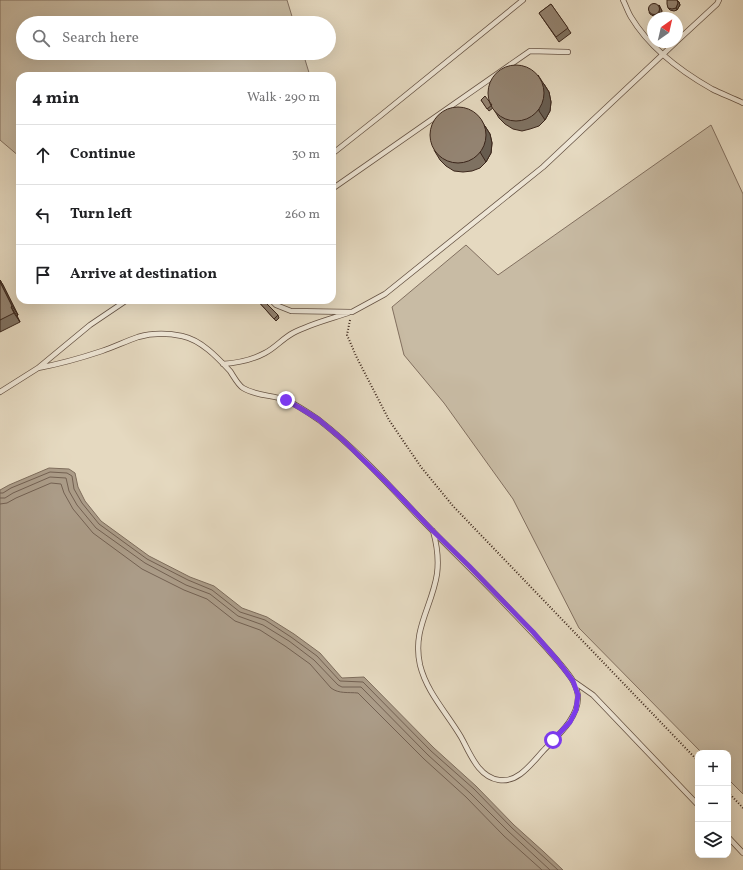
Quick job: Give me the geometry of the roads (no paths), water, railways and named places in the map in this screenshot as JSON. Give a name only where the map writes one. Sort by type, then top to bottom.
[{"type":"lane","points":[[336,151],[523,0]]},
{"type":"lane","points":[[623,0],[631,16],[646,37],[663,54],[694,78],[743,103]]},
{"type":"lane","points":[[683,36],[717,4],[719,0]]},
{"type":"lane","points":[[223,364],[240,363],[265,353],[292,334],[312,325],[352,312],[385,294],[543,167],[670,48]]},
{"type":"lane","points":[[336,186],[530,51],[568,52]]},
{"type":"lane","points":[[0,392],[38,368],[90,325],[120,304]]},
{"type":"lane","points":[[275,304],[291,312],[352,312]]},
{"type":"lane","points":[[38,368],[57,364],[103,350],[139,337],[159,334],[185,336],[208,348],[231,373],[241,387],[251,392],[286,400],[318,419],[342,439],[387,483],[533,632],[573,681],[592,695],[695,803]]},
{"type":"lane","points":[[433,531],[437,544],[437,574],[418,636],[420,667],[427,684],[440,707],[454,725],[472,758],[483,773],[493,779],[505,781],[513,780],[524,771],[570,722],[576,710],[578,695],[573,681]]},
{"type":"lane","points":[[731,840],[743,853]]},
{"type":"water","points":[[49,468],[69,469],[75,473],[78,487],[85,501],[101,521],[149,556],[190,577],[214,586],[242,608],[267,617],[294,634],[320,653],[342,678],[364,677],[434,748],[476,786],[514,825],[563,870],[0,870],[0,490]]}]
